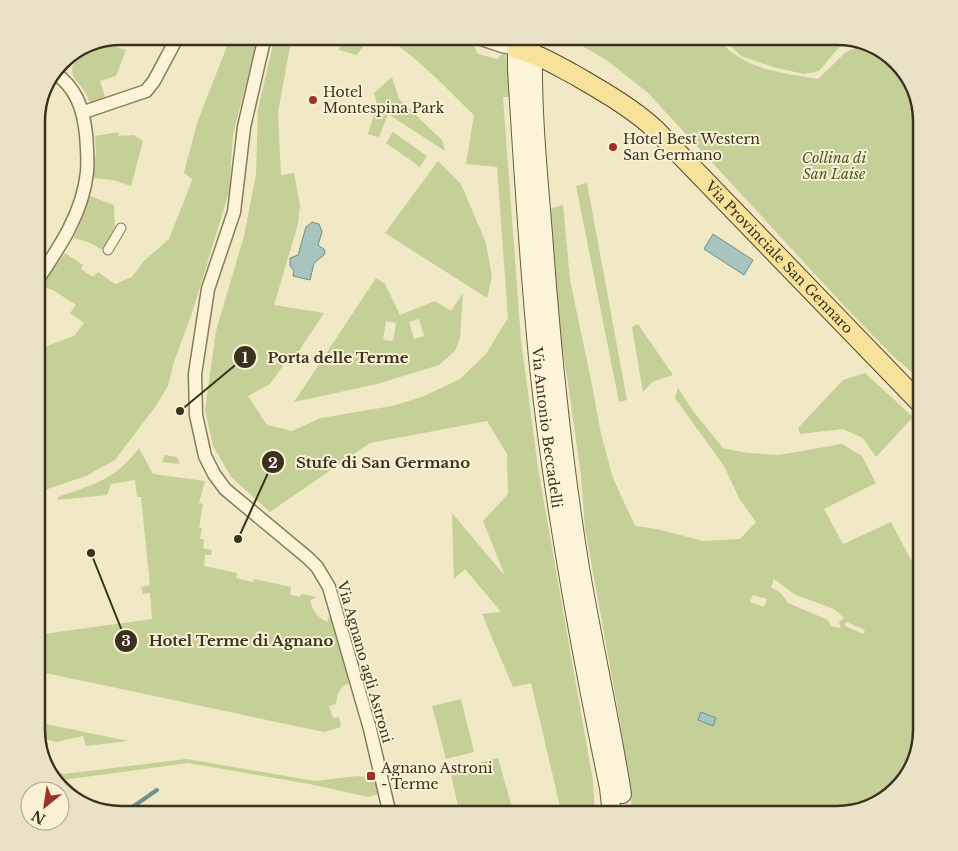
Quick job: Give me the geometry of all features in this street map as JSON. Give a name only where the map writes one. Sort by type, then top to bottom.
[{"type":"main road","name":"Via Antonio Beccadelli","points":[[524,45],[532,94],[531,167],[539,367],[574,612],[611,806]]},
{"type":"main road","name":"Via Provinciale San Gennaro","points":[[527,45],[626,106],[656,130],[913,396]]},
{"type":"main road","name":"Via Antonio Beccadelli","points":[[531,167],[580,568],[613,739],[623,806]]},
{"type":"street","points":[[84,112],[146,91],[154,81],[173,45]]},
{"type":"street","name":"Via Agnano agli Astroni","points":[[263,45],[244,127],[234,212],[208,289],[195,374],[198,430],[205,456],[214,474],[225,489],[317,566],[329,587],[370,729],[388,806]]},
{"type":"street","points":[[45,269],[67,233],[80,202],[87,172],[84,112],[77,97],[60,77]]},
{"type":"street","points":[[108,250],[121,228]]},
{"type":"green space","points":[[227,45],[256,45],[233,135],[229,192],[168,386],[155,407],[115,460],[86,476],[45,490],[45,347],[74,336],[84,323],[70,313],[76,305],[53,290],[45,287],[45,280],[65,253],[83,265],[81,269],[93,277],[98,272],[115,284],[132,277],[144,261],[169,239],[192,179],[184,173],[197,123]]},
{"type":"green space","points":[[273,45],[290,45],[278,112],[281,175],[294,173],[300,205],[298,224],[274,305],[324,313],[289,366],[285,363],[270,384],[248,396],[267,425],[292,431],[321,418],[392,406],[422,397],[460,379],[486,354],[508,318],[497,167],[466,164],[474,115],[415,59],[396,45],[472,45],[478,54],[497,59],[504,52],[508,61],[511,97],[503,97],[521,340],[538,468],[593,781],[594,806],[560,806],[531,683],[513,687],[482,614],[501,612],[465,569],[454,579],[452,513],[505,576],[483,521],[508,494],[507,454],[487,421],[370,443],[270,512],[231,477],[213,446],[205,410],[216,331],[244,236],[256,175],[258,109]]},
{"type":"green space","points":[[340,45],[364,45],[357,55],[339,50]]},
{"type":"green space","name":"Collina di San Laise","points":[[581,45],[724,45],[737,56],[762,68],[818,79],[846,52],[857,48],[879,58],[891,67],[905,87],[913,116],[913,373],[894,357],[848,310],[648,93],[608,61]]},
{"type":"green space","points":[[729,45],[841,45],[819,71],[804,74],[773,67],[741,56]]},
{"type":"green space","points":[[113,46],[126,50],[116,76],[100,81],[105,97],[90,104],[86,93],[73,76],[72,68],[75,61],[97,49]]},
{"type":"green space","points":[[392,77],[399,99],[442,140],[445,151],[388,114],[379,137],[368,134],[377,104],[374,93]]},
{"type":"green space","points":[[118,132],[119,136],[134,135],[143,141],[131,186],[113,180],[93,178],[96,152],[95,136]]},
{"type":"green space","points":[[393,132],[427,156],[420,167],[386,143]]},
{"type":"green space","points":[[438,161],[461,184],[486,243],[492,277],[487,298],[385,233]]},
{"type":"green space","points":[[587,183],[627,400],[619,402],[576,186]]},
{"type":"green space","points":[[90,196],[114,205],[115,231],[103,250],[88,242],[73,238]]},
{"type":"green space","points":[[563,205],[570,280],[601,434],[613,478],[635,526],[657,529],[703,541],[740,539],[756,522],[740,500],[724,466],[675,398],[678,388],[693,411],[723,448],[747,453],[779,455],[842,444],[862,456],[876,483],[824,509],[843,544],[891,522],[913,564],[912,745],[900,772],[891,784],[879,793],[852,805],[837,806],[632,806],[620,722],[585,528],[581,476],[553,291],[549,209]],"holes":[[[774,579],[794,594],[834,609],[844,618],[839,622],[841,628],[831,626],[828,620],[788,603],[781,593],[771,587]],[[753,595],[767,599],[764,607],[750,602]],[[846,622],[865,630],[863,634],[845,626]]]},
{"type":"green space","points":[[376,278],[385,284],[400,315],[435,301],[451,311],[463,293],[460,338],[455,351],[439,365],[377,384],[294,402]],"holes":[[[419,319],[424,336],[414,339],[409,322]],[[386,321],[396,323],[393,341],[383,340]]]},
{"type":"green space","points":[[638,324],[673,375],[652,382],[643,392],[632,327]]},
{"type":"green space","points":[[865,373],[913,417],[876,457],[863,438],[843,429],[800,434],[798,428],[843,380]]},
{"type":"green space","points":[[139,448],[153,474],[205,481],[199,503],[203,504],[199,527],[202,528],[200,539],[204,539],[203,548],[212,550],[211,555],[205,555],[204,566],[237,573],[236,578],[253,582],[254,579],[291,587],[290,595],[300,597],[301,594],[317,597],[310,601],[311,605],[318,616],[327,622],[330,615],[349,683],[339,692],[336,704],[329,706],[333,718],[339,717],[341,727],[324,732],[45,673],[45,634],[152,619],[150,593],[143,594],[141,587],[150,585],[141,497],[137,497],[135,480],[111,484],[107,495],[58,500],[58,497],[103,480],[130,459]]},
{"type":"green space","points":[[165,455],[177,457],[180,464],[162,462]]},
{"type":"green space","points":[[461,699],[474,752],[446,759],[432,706]]},
{"type":"green space","points":[[45,724],[128,741],[86,746],[83,736],[56,742],[45,739]]},
{"type":"green space","points":[[498,758],[511,806],[458,806],[450,770]]},
{"type":"green space","points":[[187,759],[314,781],[358,776],[374,778],[378,794],[368,797],[309,784],[188,763],[64,780],[58,772],[64,774]]},
{"type":"water","points":[[312,222],[319,224],[322,232],[318,245],[325,250],[324,255],[314,263],[310,280],[293,276],[294,271],[290,266],[290,258],[298,255],[306,227]]},
{"type":"water","points":[[713,234],[753,260],[744,275],[704,249]]},
{"type":"water","points":[[701,712],[716,718],[713,726],[698,720]]},
{"type":"waterway","points":[[134,806],[157,790]]},
{"type":"place","name":"Hotel Montespina Park","points":[[313,100]]},
{"type":"place","name":"Hotel Best Western San Germano","points":[[613,147]]},
{"type":"place","name":"Porta delle Terme","points":[[180,411]]},
{"type":"place","name":"Stufe di San Germano","points":[[238,539]]},
{"type":"place","name":"Hotel Terme di Agnano","points":[[91,553]]},
{"type":"place","name":"Agnano Astroni - Terme","points":[[371,776]]}]
